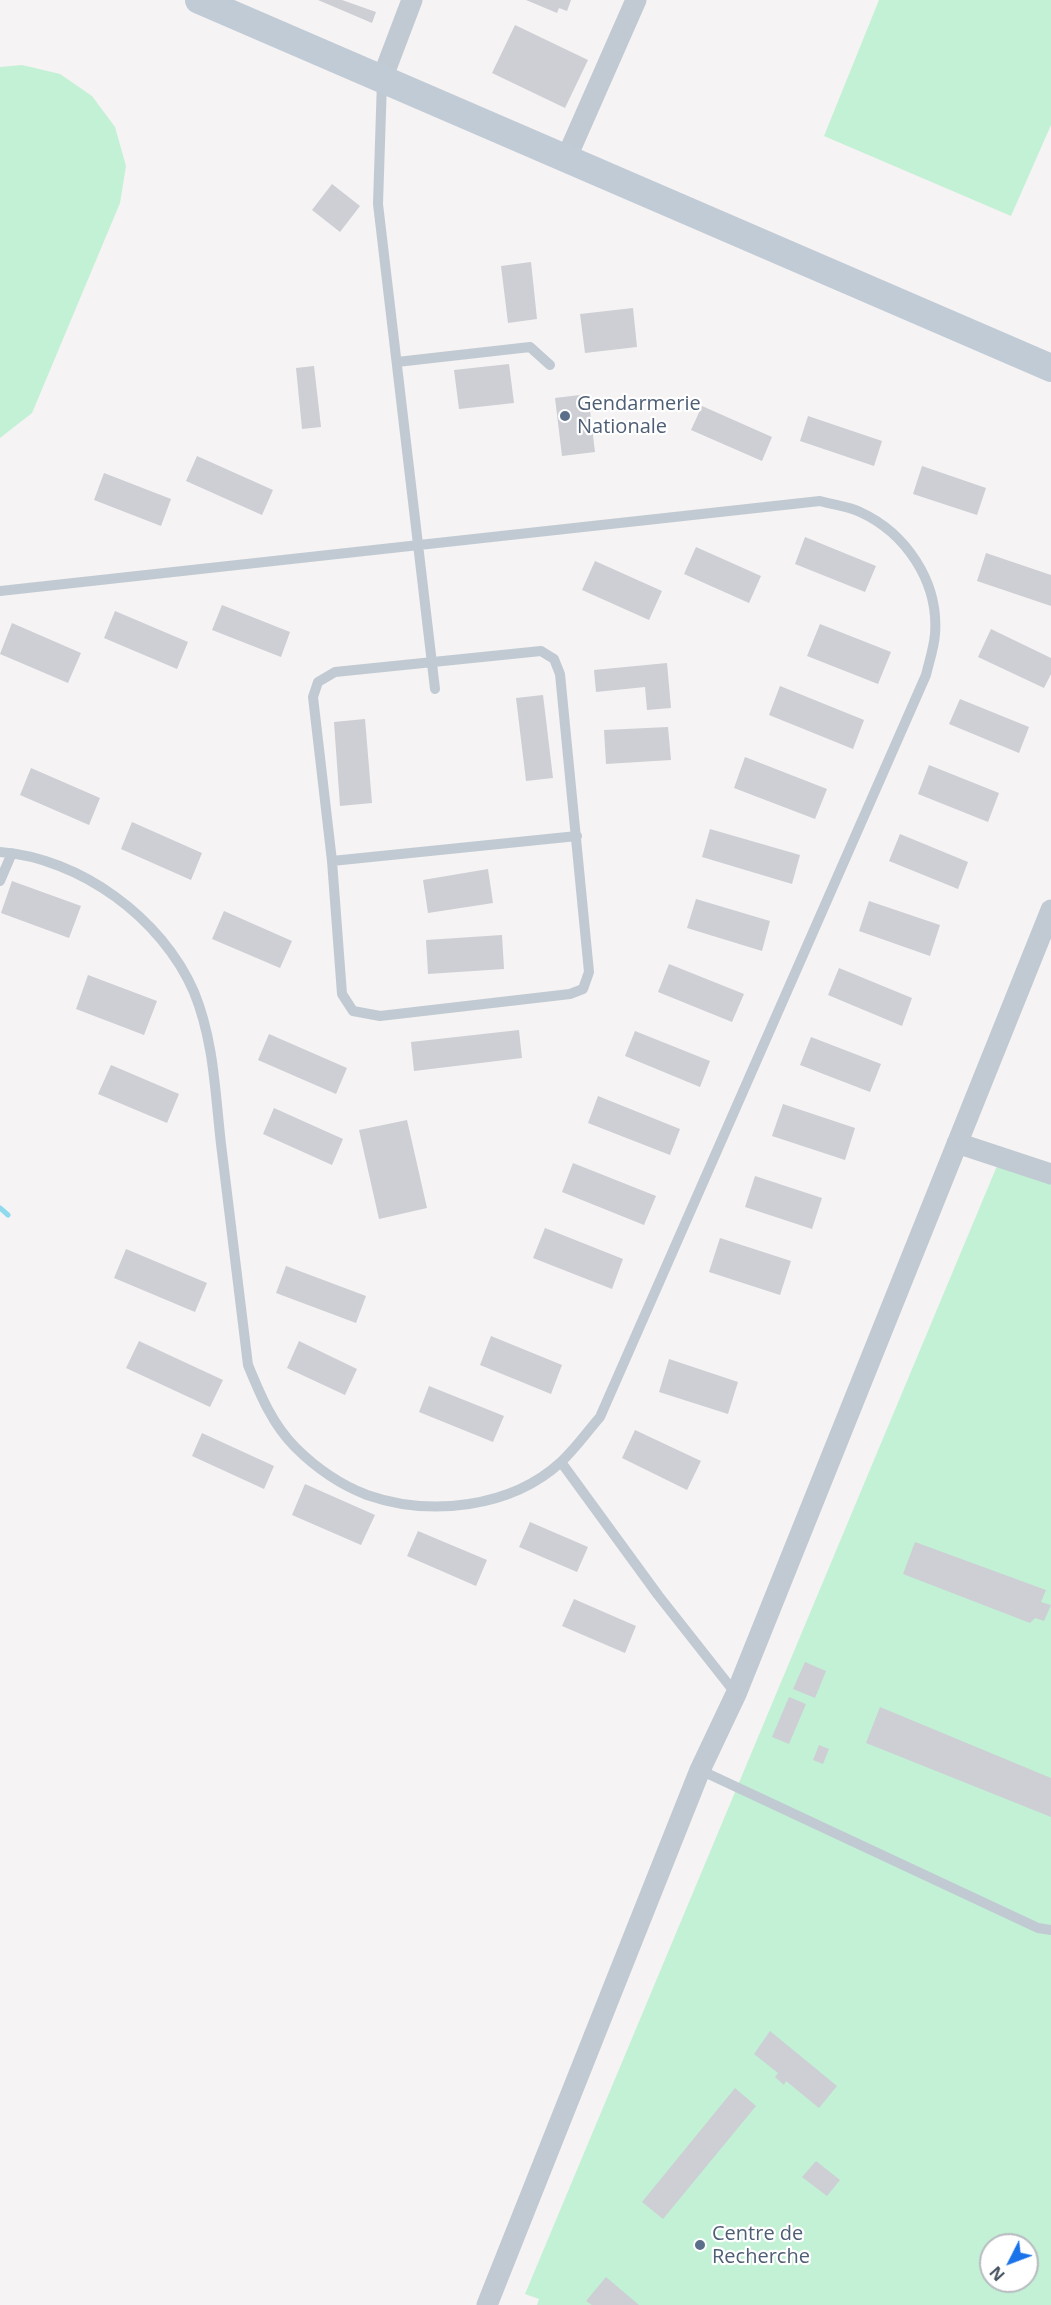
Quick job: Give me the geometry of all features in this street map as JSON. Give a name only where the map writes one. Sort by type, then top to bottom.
[{"type":"street","points":[[199,0],[1051,368]]},
{"type":"street","points":[[382,79],[412,0]]},
{"type":"street","points":[[566,159],[636,0]]},
{"type":"street","points":[[487,2305],[700,1770],[736,1694],[1051,910]]},
{"type":"street","points":[[957,1143],[1051,1174]]},
{"type":"lane","points":[[382,79],[378,204],[420,544],[435,689]]},
{"type":"lane","points":[[397,362],[530,347],[550,365]]},
{"type":"lane","points":[[0,591],[820,501],[858,511],[884,525],[904,544],[920,566],[931,592],[935,634],[926,675],[600,1417],[561,1462],[533,1481],[506,1495],[459,1506],[418,1507],[367,1495],[325,1473],[294,1446],[266,1407],[248,1365],[212,1046],[193,991],[166,947],[133,911],[103,888],[74,872],[12,853],[0,852]]},
{"type":"lane","points":[[542,651],[554,659],[560,674],[577,836],[589,972],[583,989],[570,994],[380,1016],[353,1011],[342,994],[332,861],[313,697],[318,682],[335,672],[542,651]]},
{"type":"lane","points":[[332,861],[577,836]]},
{"type":"lane","points":[[0,881],[12,853]]},
{"type":"lane","points":[[561,1462],[658,1596],[736,1694]]},
{"type":"lane","points":[[700,1770],[1038,1928],[1051,1930]]},
{"type":"green space","points":[[879,0],[1051,0],[1051,125],[1011,216],[824,136]]},
{"type":"green space","points":[[22,65],[60,74],[92,96],[115,127],[126,166],[120,203],[32,413],[0,438],[0,67]]},
{"type":"green space","points":[[997,1166],[1051,1184],[1051,2305],[537,2305],[539,2299],[525,2294]]},
{"type":"building","points":[[318,0],[342,0],[376,12],[372,23]]},
{"type":"building","points":[[526,0],[571,0],[567,11],[559,8],[557,13]]},
{"type":"building","points":[[515,25],[588,60],[565,108],[492,73]]},
{"type":"building","points":[[332,184],[360,206],[340,232],[312,210]]},
{"type":"building","points":[[531,262],[537,319],[508,323],[501,266]]},
{"type":"building","points":[[633,308],[637,347],[585,353],[580,314]]},
{"type":"building","points":[[509,364],[514,403],[459,409],[454,370]]},
{"type":"building","points":[[314,366],[321,427],[302,429],[296,368]]},
{"type":"building","points":[[588,394],[595,452],[562,456],[555,398]]},
{"type":"building","points":[[702,406],[772,437],[762,461],[691,430]]},
{"type":"building","points":[[808,416],[882,441],[874,466],[800,441]]},
{"type":"building","points":[[197,456],[273,490],[262,515],[186,481]]},
{"type":"building","points":[[922,466],[986,488],[977,515],[913,494]]},
{"type":"building","points":[[104,473],[171,499],[161,526],[94,500]]},
{"type":"building","points":[[805,537],[876,566],[865,592],[795,564]]},
{"type":"building","points":[[696,547],[761,576],[749,603],[684,574]]},
{"type":"building","points":[[986,553],[1051,575],[1051,606],[977,581]]},
{"type":"building","points":[[595,561],[662,591],[649,620],[582,590]]},
{"type":"building","points":[[222,605],[290,632],[281,657],[212,630]]},
{"type":"building","points":[[115,611],[188,642],[177,669],[104,638]]},
{"type":"building","points":[[12,623],[81,653],[68,683],[0,654]]},
{"type":"building","points":[[820,624],[891,652],[878,684],[807,656]]},
{"type":"building","points":[[991,629],[1051,658],[1051,674],[1044,688],[978,657]]},
{"type":"building","points":[[667,663],[671,708],[647,710],[645,687],[596,692],[594,670]]},
{"type":"building","points":[[780,686],[864,720],[853,749],[769,715]]},
{"type":"building","points":[[543,695],[553,778],[526,781],[516,698]]},
{"type":"building","points":[[960,699],[1029,727],[1019,753],[949,724]]},
{"type":"building","points":[[365,719],[372,803],[340,806],[334,722]]},
{"type":"building","points":[[668,727],[671,760],[606,764],[604,730]]},
{"type":"building","points":[[745,757],[827,789],[815,819],[734,788]]},
{"type":"building","points":[[929,765],[999,793],[988,822],[918,794]]},
{"type":"building","points":[[31,768],[100,798],[89,825],[20,795]]},
{"type":"building","points":[[132,822],[202,853],[191,880],[121,849]]},
{"type":"building","points":[[710,829],[800,855],[792,884],[702,857]]},
{"type":"building","points":[[900,834],[968,862],[958,889],[889,861]]},
{"type":"building","points":[[488,869],[493,903],[428,913],[423,880]]},
{"type":"building","points":[[12,881],[81,906],[69,938],[1,913]]},
{"type":"building","points":[[696,899],[770,921],[762,951],[687,928]]},
{"type":"building","points":[[869,901],[940,925],[930,956],[859,931]]},
{"type":"building","points":[[224,911],[292,941],[280,968],[212,939]]},
{"type":"building","points":[[502,935],[504,969],[428,974],[426,940]]},
{"type":"building","points":[[669,964],[744,994],[732,1022],[658,992]]},
{"type":"building","points":[[839,968],[912,998],[902,1026],[828,995]]},
{"type":"building","points":[[88,975],[157,1001],[144,1035],[76,1009]]},
{"type":"building","points":[[519,1030],[522,1058],[414,1071],[411,1042]]},
{"type":"building","points":[[635,1031],[710,1061],[700,1087],[625,1056]]},
{"type":"building","points":[[269,1034],[347,1068],[336,1094],[258,1060]]},
{"type":"building","points":[[811,1037],[881,1064],[870,1092],[800,1065]]},
{"type":"building","points":[[111,1065],[179,1094],[167,1123],[98,1094]]},
{"type":"building","points":[[598,1096],[680,1129],[670,1155],[588,1123]]},
{"type":"building","points":[[783,1104],[855,1128],[845,1160],[772,1136]]},
{"type":"building","points":[[274,1108],[343,1139],[332,1165],[263,1134]]},
{"type":"building","points":[[407,1120],[427,1208],[379,1219],[359,1130]]},
{"type":"building","points":[[573,1163],[656,1196],[644,1225],[562,1192]]},
{"type":"building","points":[[755,1176],[822,1198],[812,1229],[745,1207]]},
{"type":"building","points":[[545,1228],[623,1259],[612,1289],[533,1258]]},
{"type":"building","points":[[720,1238],[791,1261],[780,1295],[709,1272]]},
{"type":"building","points":[[126,1249],[207,1283],[195,1312],[114,1278]]},
{"type":"building","points":[[286,1266],[366,1296],[356,1323],[276,1293]]},
{"type":"building","points":[[491,1336],[562,1365],[551,1394],[480,1365]]},
{"type":"building","points":[[139,1341],[223,1380],[210,1407],[126,1368]]},
{"type":"building","points":[[299,1341],[357,1369],[345,1395],[287,1368]]},
{"type":"building","points":[[669,1359],[738,1382],[728,1414],[659,1392]]},
{"type":"building","points":[[429,1386],[504,1416],[493,1442],[419,1412]]},
{"type":"building","points":[[635,1430],[701,1461],[687,1490],[622,1458]]},
{"type":"building","points":[[202,1433],[274,1466],[264,1489],[192,1456]]},
{"type":"building","points":[[305,1484],[375,1515],[361,1545],[292,1515]]},
{"type":"building","points":[[530,1522],[588,1547],[577,1572],[519,1547]]},
{"type":"building","points":[[418,1531],[487,1560],[476,1586],[407,1556]]},
{"type":"building","points":[[915,1542],[1046,1590],[1041,1602],[1051,1605],[1044,1621],[1035,1618],[1030,1623],[903,1574]]},
{"type":"building","points":[[574,1599],[636,1626],[625,1653],[562,1626]]},
{"type":"building","points":[[805,1662],[826,1671],[815,1698],[793,1689]]},
{"type":"building","points":[[789,1697],[806,1704],[789,1744],[772,1737]]},
{"type":"building","points":[[880,1707],[1051,1778],[1051,1817],[866,1743]]},
{"type":"building","points":[[819,1745],[829,1749],[823,1764],[813,1760]]},
{"type":"building","points":[[770,2031],[837,2086],[819,2108],[786,2081],[784,2085],[775,2077],[778,2073],[754,2054]]},
{"type":"building","points":[[735,2088],[756,2106],[663,2219],[642,2202]]},
{"type":"building","points":[[816,2161],[840,2180],[827,2196],[802,2177]]},
{"type":"building","points":[[606,2277],[639,2305],[592,2305],[586,2301]]},
{"type":"waterway","points":[[0,1208],[8,1215]]},
{"type":"place","name":"Gendarmerie Nationale","points":[[565,416]]},
{"type":"place","name":"Centre de Recherche","points":[[700,2245]]}]
